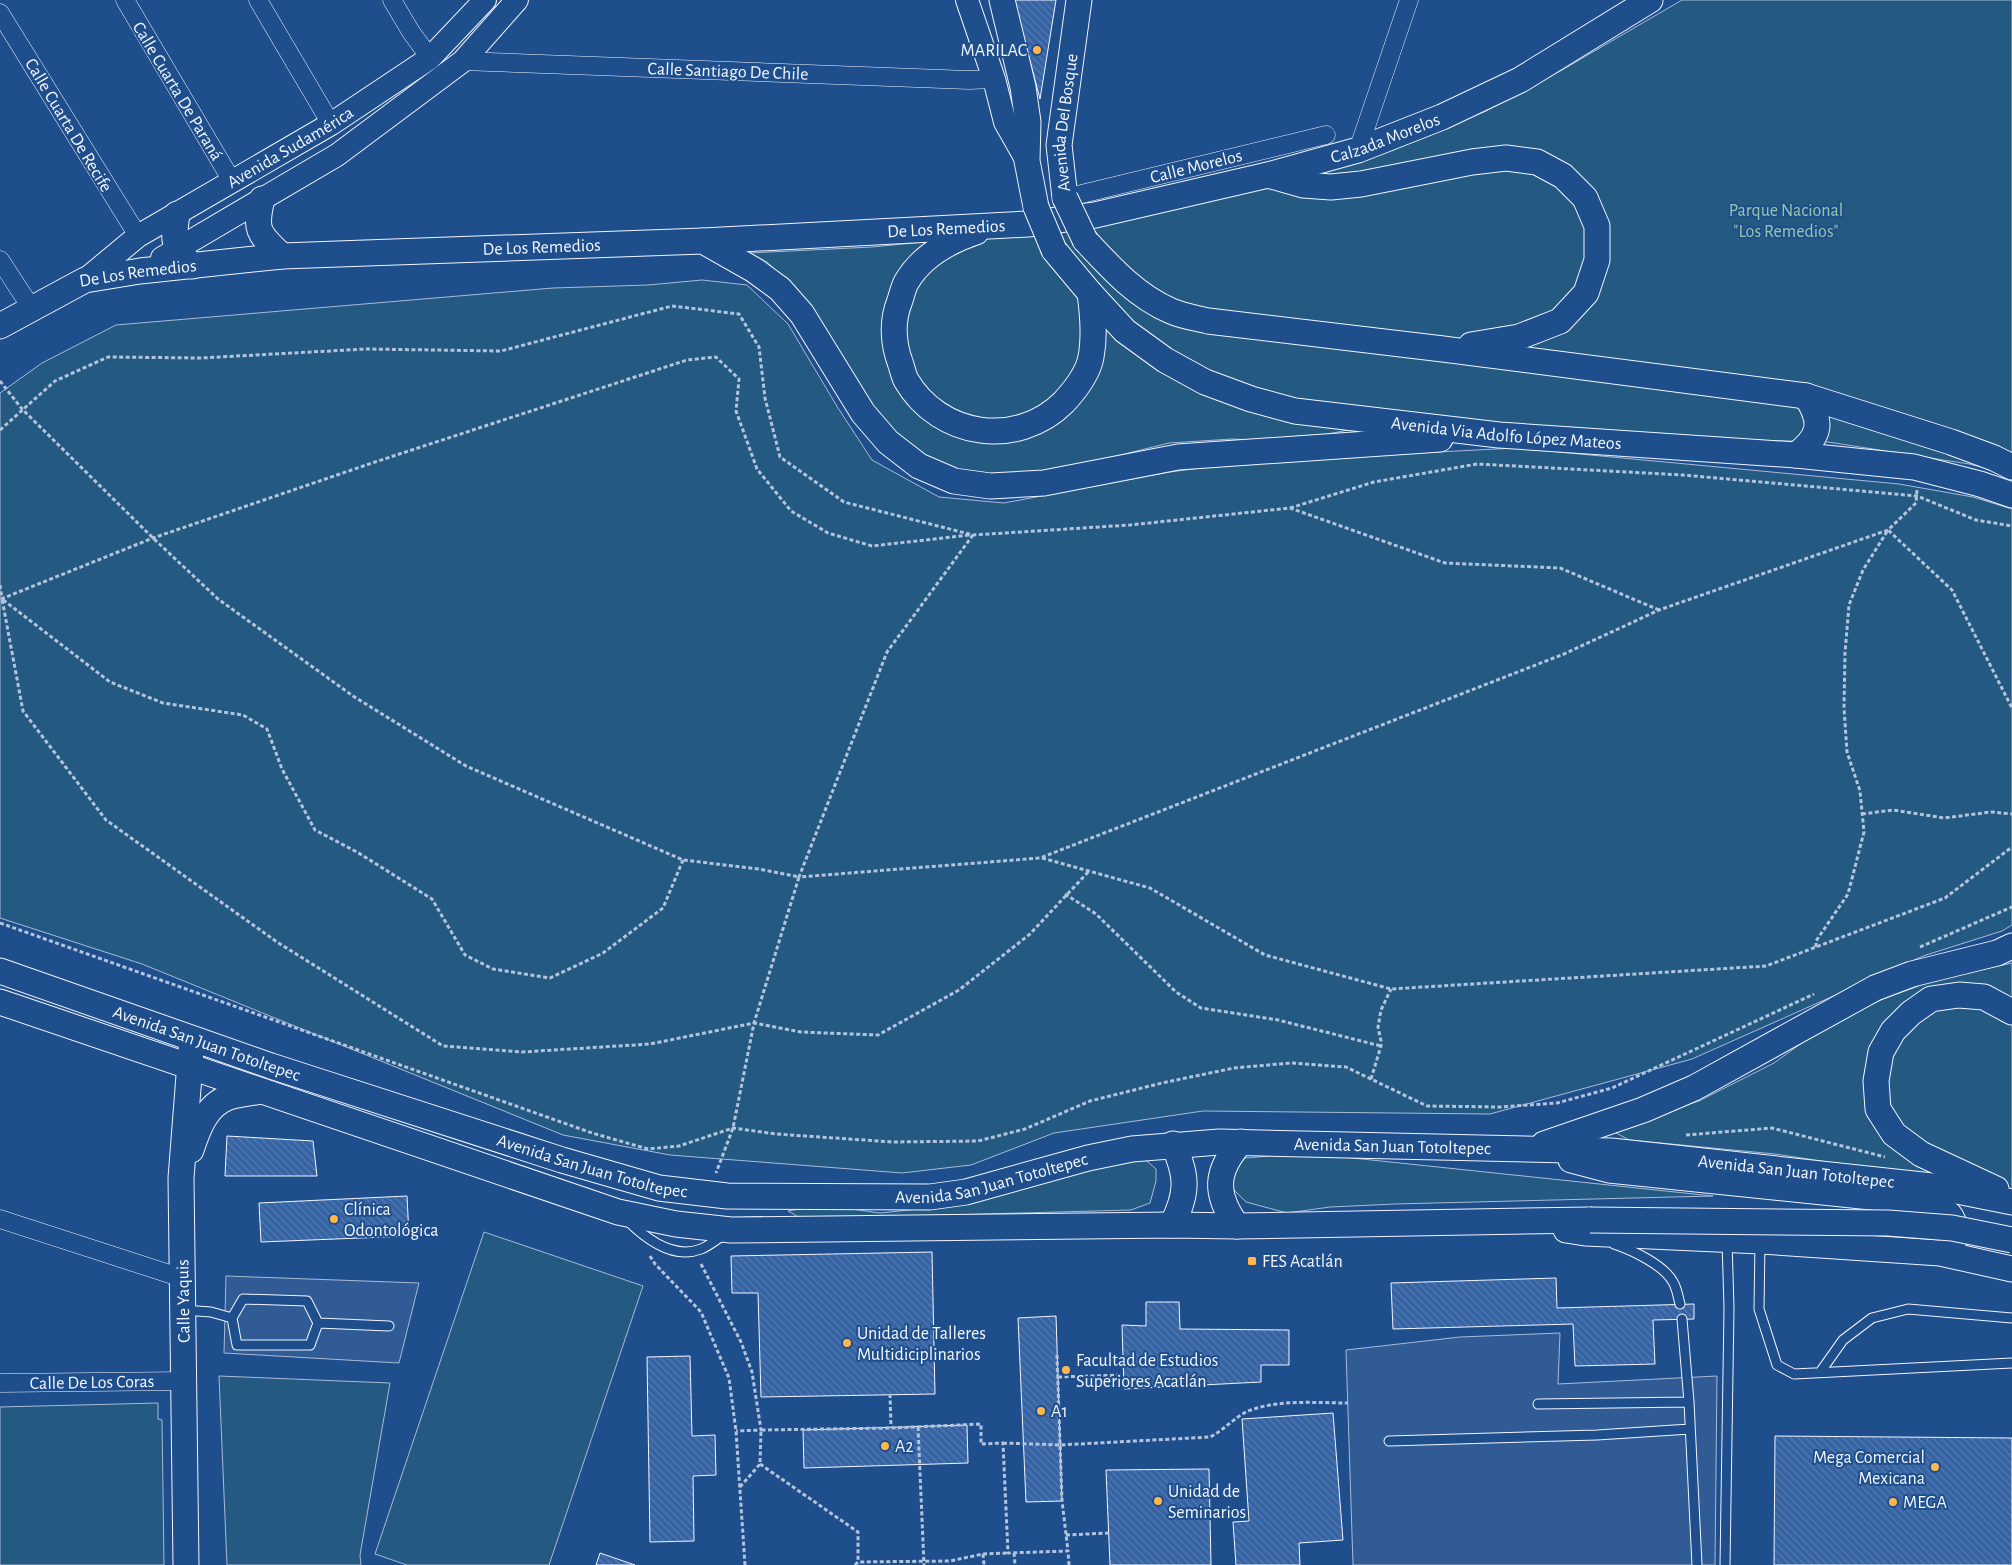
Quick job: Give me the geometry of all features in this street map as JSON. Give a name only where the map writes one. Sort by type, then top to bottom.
[{"type":"main road","name":"Avenida Via Adolfo López Mateos","points":[[1002,0],[1023,87],[1028,122],[1027,161],[1036,207],[1054,250],[1125,331],[1165,360],[1205,382],[1251,400],[1295,411],[1499,435],[1796,454],[1914,467],[1980,484],[2012,495]]},
{"type":"main road","name":"Avenida Del Bosque","points":[[1078,0],[1059,145],[1065,198],[1085,240],[1112,269],[1141,294],[1172,312],[1208,321],[1444,349]]},
{"type":"main road","name":"Calzada Morelos","points":[[1095,214],[1268,175],[1358,150],[1442,118],[1520,80],[1650,0]]},
{"type":"main road","points":[[1268,175],[1303,184],[1330,187],[1361,184],[1472,162],[1506,158],[1537,162],[1563,176],[1585,198],[1597,226],[1597,260],[1586,293],[1560,321],[1551,325],[1519,337],[1444,349]]},
{"type":"main road","points":[[262,199],[257,218],[259,231],[266,241],[282,256]]},
{"type":"main road","points":[[177,214],[174,234],[184,257]]},
{"type":"main road","name":"De Los Remedios","points":[[0,326],[85,280],[140,271],[184,257],[282,256],[703,241],[1028,224],[1095,214]]},
{"type":"main road","points":[[996,226],[958,238],[928,256],[907,281],[895,313],[895,347],[906,379],[926,406],[955,424],[988,432],[1022,428],[1052,414],[1076,390],[1091,359],[1094,326],[1090,293]]},
{"type":"main road","points":[[703,241],[754,270],[780,289],[802,314],[863,413],[888,442],[919,466],[954,480],[990,486],[1044,483],[1178,457],[1499,435]]},
{"type":"main road","points":[[1444,349],[1806,396],[1951,442],[1994,458],[2012,468]]},
{"type":"main road","points":[[1796,454],[1810,444],[1817,428],[1816,410],[1806,396]]},
{"type":"main road","points":[[1528,1149],[1643,1110],[1694,1088],[1875,988],[1912,974],[1997,953],[2012,946]]},
{"type":"main road","name":"Avenida San Juan Totoltepec","points":[[0,971],[271,1066],[562,1160],[660,1188],[708,1194],[727,1196],[930,1197],[966,1192],[1088,1158],[1132,1149],[1172,1144],[1242,1142],[1611,1151],[1932,1186],[2012,1202]]},
{"type":"main road","points":[[2012,1012],[1984,997],[1959,995],[1932,999],[1911,1013],[1893,1031],[1881,1052],[1876,1081],[1878,1109],[1894,1134],[1921,1154],[2012,1196]]},
{"type":"main road","name":"Avenida San Juan Totoltepec","points":[[0,1002],[263,1091],[626,1219],[732,1230],[1172,1224],[1237,1226],[1522,1221],[1587,1227],[1888,1223],[1952,1228],[2012,1240]]},
{"type":"main road","name":"Calle Yaquis","points":[[186,1565],[181,1178],[191,1037]]},
{"type":"main road","points":[[181,1178],[199,1126],[208,1112],[228,1097],[263,1091]]},
{"type":"main road","points":[[1237,1226],[1226,1211],[1221,1193],[1222,1174],[1229,1156],[1242,1142]]},
{"type":"main road","points":[[1172,1144],[1182,1164],[1185,1184],[1182,1206],[1172,1224]]},
{"type":"main road","points":[[1528,1149],[1609,1170],[1929,1203],[1943,1209],[1954,1219],[1957,1235],[1952,1245],[1940,1254]]},
{"type":"main road","points":[[1587,1227],[1940,1254],[2012,1269]]},
{"type":"street","name":"Calle Cuarta De Paraná","points":[[125,0],[232,181]]},
{"type":"street","points":[[258,0],[331,124]]},
{"type":"street","points":[[392,0],[411,32],[430,58]]},
{"type":"street","name":"Avenida Sudamérica","points":[[85,280],[138,236],[331,124],[430,58],[485,0]]},
{"type":"street","name":"Avenida Sudamérica","points":[[184,257],[262,199],[337,155],[463,61],[517,0]]},
{"type":"street","points":[[967,0],[994,79],[1005,122],[1027,161]]},
{"type":"street","points":[[1358,150],[1409,0]]},
{"type":"street","name":"Calle Cuarta De Recife","points":[[0,12],[138,236]]},
{"type":"street","name":"Calle Santiago De Chile","points":[[463,61],[968,80],[994,79]]},
{"type":"street","name":"Calle Morelos","points":[[1065,198],[1326,135]]},
{"type":"street","points":[[0,260],[32,309]]},
{"type":"street","points":[[0,1219],[182,1278]]},
{"type":"street","name":"Calle De Los Coras","points":[[0,1383],[184,1381]]},
{"type":"lane","points":[[626,1219],[652,1241],[667,1250],[692,1251],[701,1249],[732,1230]]},
{"type":"lane","points":[[1587,1227],[1656,1266],[1673,1282],[1680,1304]]},
{"type":"lane","points":[[1725,1565],[1729,1308],[1727,1239]]},
{"type":"lane","points":[[1760,1240],[1759,1309],[1778,1365],[1794,1374],[1821,1371],[2012,1363]]},
{"type":"lane","points":[[243,1299],[308,1301],[318,1323],[310,1345],[237,1346],[232,1318],[243,1299]]},
{"type":"lane","points":[[1821,1371],[1844,1340],[1872,1318],[1908,1309],[2012,1318]]},
{"type":"lane","points":[[183,1310],[210,1312],[232,1318]]},
{"type":"lane","points":[[1682,1319],[1689,1402],[1697,1565]]},
{"type":"lane","points":[[318,1323],[389,1326]]},
{"type":"lane","points":[[1538,1404],[1689,1402]]},
{"type":"lane","points":[[1389,1441],[1690,1430]]},
{"type":"path","points":[[0,430],[55,381],[108,357],[201,358],[366,349],[501,352],[672,306],[739,314],[759,347],[765,398],[780,457],[844,502],[973,535]]},
{"type":"path","points":[[1,600],[153,538],[375,462],[677,363],[716,357],[739,378],[736,411],[757,469],[791,511],[828,533],[872,546],[973,535],[1130,525],[1290,508],[1374,482],[1477,464],[1683,475],[1917,496],[1976,520],[2012,526]]},
{"type":"path","points":[[0,381],[22,409],[218,599],[353,696],[466,766],[683,860],[759,869],[799,877],[1040,858],[1564,654],[1659,610],[1888,530]]},
{"type":"path","points":[[1816,947],[1816,941],[1848,894],[1864,832],[1860,791],[1848,752],[1844,708],[1844,653],[1849,605],[1863,570],[1888,530],[1916,503],[1914,467]]},
{"type":"path","points":[[1290,508],[1445,563],[1560,568],[1659,610]]},
{"type":"path","points":[[1888,530],[1952,590],[2012,708]]},
{"type":"path","points":[[708,1194],[733,1128],[754,1022],[799,877],[887,652],[973,535]]},
{"type":"path","points":[[0,585],[1,600],[23,711],[106,820],[277,942],[443,1046],[522,1052],[650,1044],[754,1022],[801,1032],[878,1035],[959,990],[1030,934],[1065,894],[1089,871]]},
{"type":"path","points":[[1,600],[110,682],[163,703],[243,715],[267,729],[282,769],[315,830],[357,852],[432,899],[465,955],[493,969],[550,978],[603,952],[663,908],[683,860]]},
{"type":"path","points":[[1862,814],[1893,810],[1944,818],[1991,812],[2012,814]]},
{"type":"path","points":[[1040,858],[1150,888],[1265,955],[1391,989],[1766,966],[1945,898],[2012,848]]},
{"type":"path","points":[[1065,894],[1096,914],[1176,992],[1201,1008],[1278,1020],[1381,1046]]},
{"type":"path","points":[[1912,951],[2012,907]]},
{"type":"path","points":[[0,923],[592,1133],[648,1149],[679,1146],[733,1128],[776,1134],[893,1142],[978,1141],[1025,1129],[1090,1101],[1162,1082],[1234,1068],[1291,1063],[1346,1067],[1427,1106],[1500,1107],[1557,1103],[1612,1088],[1817,993]]},
{"type":"path","points":[[1371,1079],[1382,1041],[1378,1027],[1381,1010],[1391,989]]},
{"type":"path","points":[[1681,1136],[1772,1128],[1889,1158]]},
{"type":"path","points":[[626,1219],[655,1264],[701,1312],[729,1378],[736,1431],[745,1565]]},
{"type":"path","points":[[692,1251],[701,1264],[741,1342],[752,1372],[761,1430],[760,1464],[740,1487]]},
{"type":"path","points":[[1057,1355],[1062,1501],[1069,1565]]},
{"type":"path","points":[[1058,1377],[1123,1375]]},
{"type":"path","points":[[890,1394],[890,1428]]},
{"type":"path","points":[[736,1431],[981,1424],[981,1444],[1060,1444],[1210,1437],[1221,1432],[1247,1412],[1278,1404],[1348,1403]]},
{"type":"path","points":[[918,1427],[924,1564]]},
{"type":"path","points":[[1003,1443],[1008,1553]]},
{"type":"path","points":[[760,1464],[858,1532],[857,1563],[924,1564],[983,1554],[1068,1551]]},
{"type":"path","points":[[1066,1535],[1108,1533]]},
{"type":"path","points":[[1014,1553],[1015,1565]]},
{"type":"path","points":[[983,1554],[984,1565]]},
{"type":"green space","name":"Parque Nacional \"Los Remedios\"","points":[[1682,0],[2012,0],[2012,475],[1969,464],[1828,442],[1348,430],[1318,436],[1273,441],[1232,439],[1169,443],[1048,473],[981,479],[951,469],[912,449],[875,411],[783,277],[767,262],[749,253],[872,247],[984,236],[1322,170],[1393,150],[1486,111],[1562,70]]},
{"type":"green space","points":[[702,280],[747,285],[788,324],[838,408],[872,460],[939,497],[1004,503],[1170,472],[1292,456],[1378,455],[1516,448],[1899,484],[1973,497],[2012,509],[2012,925],[2002,931],[1923,956],[1692,1059],[1490,1114],[1203,1111],[1054,1133],[971,1165],[902,1173],[670,1155],[563,1135],[142,964],[0,918],[0,393],[42,363],[116,325],[553,288],[648,285]]},
{"type":"green space","points":[[2012,963],[2012,1190],[1775,1154],[1629,1140],[1609,1129],[1699,1101],[1774,1063],[1821,1029],[1883,999],[1932,981]]},
{"type":"green space","points":[[1305,1153],[1713,1196],[1395,1204],[1330,1207],[1287,1213],[1246,1202],[1234,1190],[1231,1175],[1245,1158]]},
{"type":"green space","points":[[1140,1155],[1156,1169],[1156,1181],[1150,1203],[1131,1210],[802,1219],[788,1211],[823,1205],[880,1213],[938,1207]]},
{"type":"green space","points":[[484,1232],[643,1286],[549,1565],[407,1565],[375,1554]]},
{"type":"green space","points":[[219,1376],[390,1383],[360,1555],[361,1565],[227,1565]]},
{"type":"green space","points":[[158,1403],[158,1419],[162,1420],[164,1565],[0,1565],[0,1407]]},
{"type":"shaded area","points":[[226,1276],[419,1283],[399,1363],[224,1353]]},
{"type":"shaded area","points":[[1560,1333],[1558,1384],[1717,1376],[1715,1565],[1353,1565],[1346,1350],[1460,1337]]},
{"type":"building","name":"MARILAC","points":[[1014,0],[1056,0],[1040,99]]},
{"type":"building","points":[[227,1136],[313,1141],[317,1176],[225,1176]]},
{"type":"building","name":"Clínica Odontológica","points":[[407,1196],[409,1236],[261,1242],[259,1203]]},
{"type":"building","name":"Unidad de Talleres Multidiciplinarios","points":[[932,1252],[935,1394],[761,1397],[758,1293],[732,1293],[731,1256]]},
{"type":"building","points":[[1556,1278],[1557,1308],[1694,1304],[1694,1319],[1653,1320],[1655,1364],[1575,1366],[1573,1324],[1393,1329],[1391,1283]]},
{"type":"building","points":[[1146,1302],[1179,1302],[1180,1329],[1289,1330],[1289,1365],[1261,1365],[1261,1382],[1124,1389],[1122,1325],[1146,1326]]},
{"type":"building","name":"A1","points":[[1056,1316],[1062,1501],[1026,1502],[1018,1318]]},
{"type":"building","points":[[690,1356],[692,1436],[715,1435],[716,1475],[693,1476],[694,1541],[650,1542],[647,1357]]},
{"type":"building","points":[[1333,1413],[1343,1540],[1299,1543],[1300,1565],[1236,1565],[1233,1522],[1249,1521],[1242,1419]]},
{"type":"building","name":"A2","points":[[967,1425],[968,1463],[804,1468],[803,1430]]},
{"type":"building","name":"MEGA","points":[[1775,1436],[2012,1438],[2012,1565],[1774,1565]]},
{"type":"building","name":"Unidad de Seminarios","points":[[1209,1469],[1211,1565],[1110,1565],[1106,1470]]},
{"type":"building","points":[[600,1553],[635,1565],[596,1565]]},
{"type":"place","name":"MARILAC","points":[[1037,50]]},
{"type":"place","name":"Clínica Odontológica","points":[[334,1219]]},
{"type":"place","name":"FES Acatlán","points":[[1252,1261]]},
{"type":"place","name":"Unidad de Talleres Multidiciplinarios","points":[[847,1343]]},
{"type":"place","name":"Facultad de Estudios Superiores Acatlán","points":[[1066,1370]]},
{"type":"place","name":"A1","points":[[1041,1411]]},
{"type":"place","name":"A2","points":[[885,1446]]},
{"type":"place","name":"Mega Comercial Mexicana","points":[[1935,1467]]},
{"type":"place","name":"Unidad de Seminarios","points":[[1158,1501]]},
{"type":"place","name":"MEGA","points":[[1893,1502]]}]
